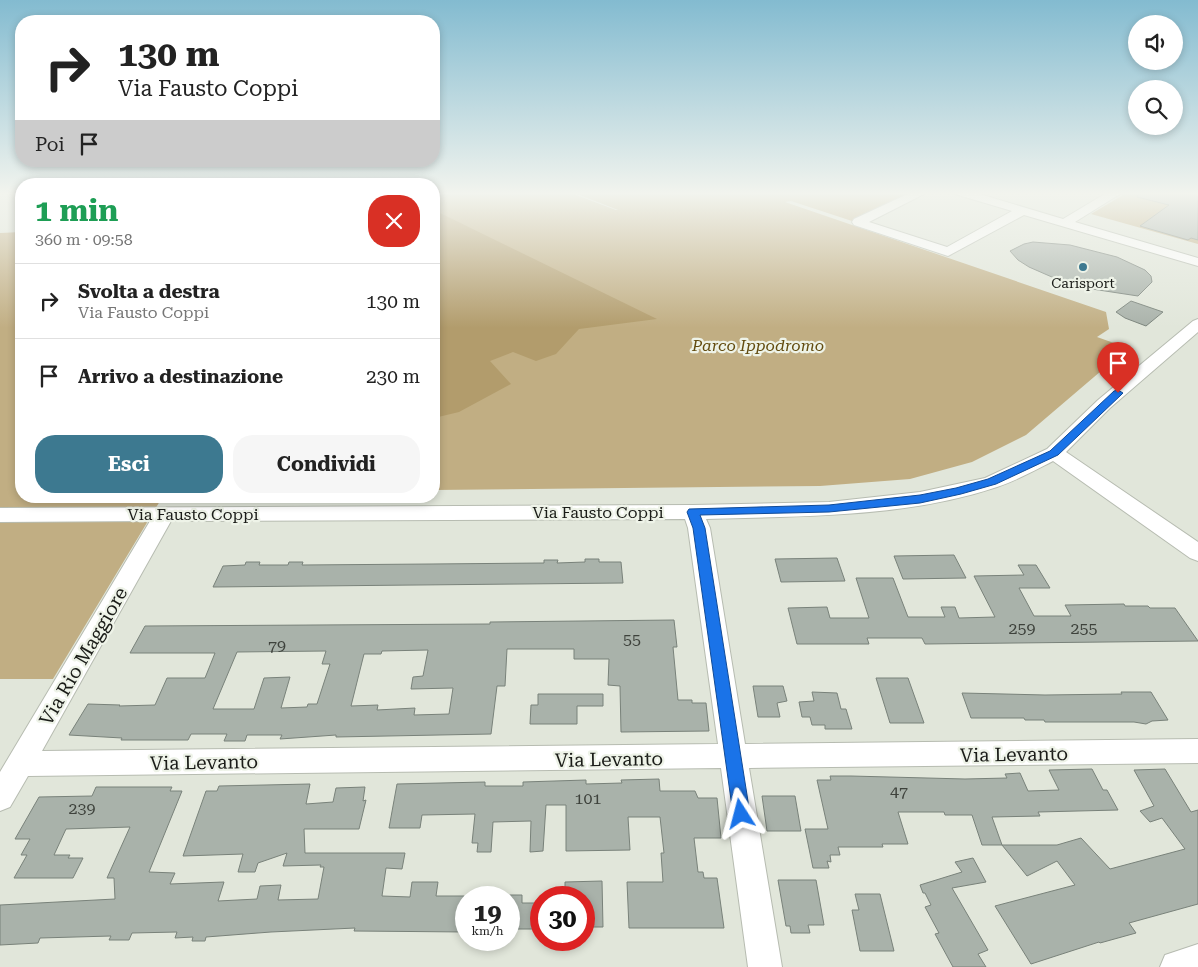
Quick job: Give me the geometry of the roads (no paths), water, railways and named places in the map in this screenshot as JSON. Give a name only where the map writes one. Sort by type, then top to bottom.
[{"type":"street","points":[[903,237],[948,252],[975,237]]},
{"type":"street","points":[[1113,237],[1197,262]]},
{"type":"street","name":"Via Fausto Coppi","points":[[0,515],[693,512],[829,509],[920,499],[957,492],[992,482],[1054,453],[1104,404],[1198,324]]},
{"type":"street","points":[[1054,453],[1198,553]]},
{"type":"street","points":[[693,512],[699,528],[765,967]]},
{"type":"street","name":"Via Rio Maggiore","points":[[0,798],[165,514]]},
{"type":"street","name":"Via Levanto","points":[[20,764],[1198,751]]},
{"type":"street","points":[[1177,967],[1198,961]]},
{"type":"place","name":"Carisport","points":[[1083,267]]},
{"type":"park label","name":"Parco Ippodromo","points":[[758,345]]}]
